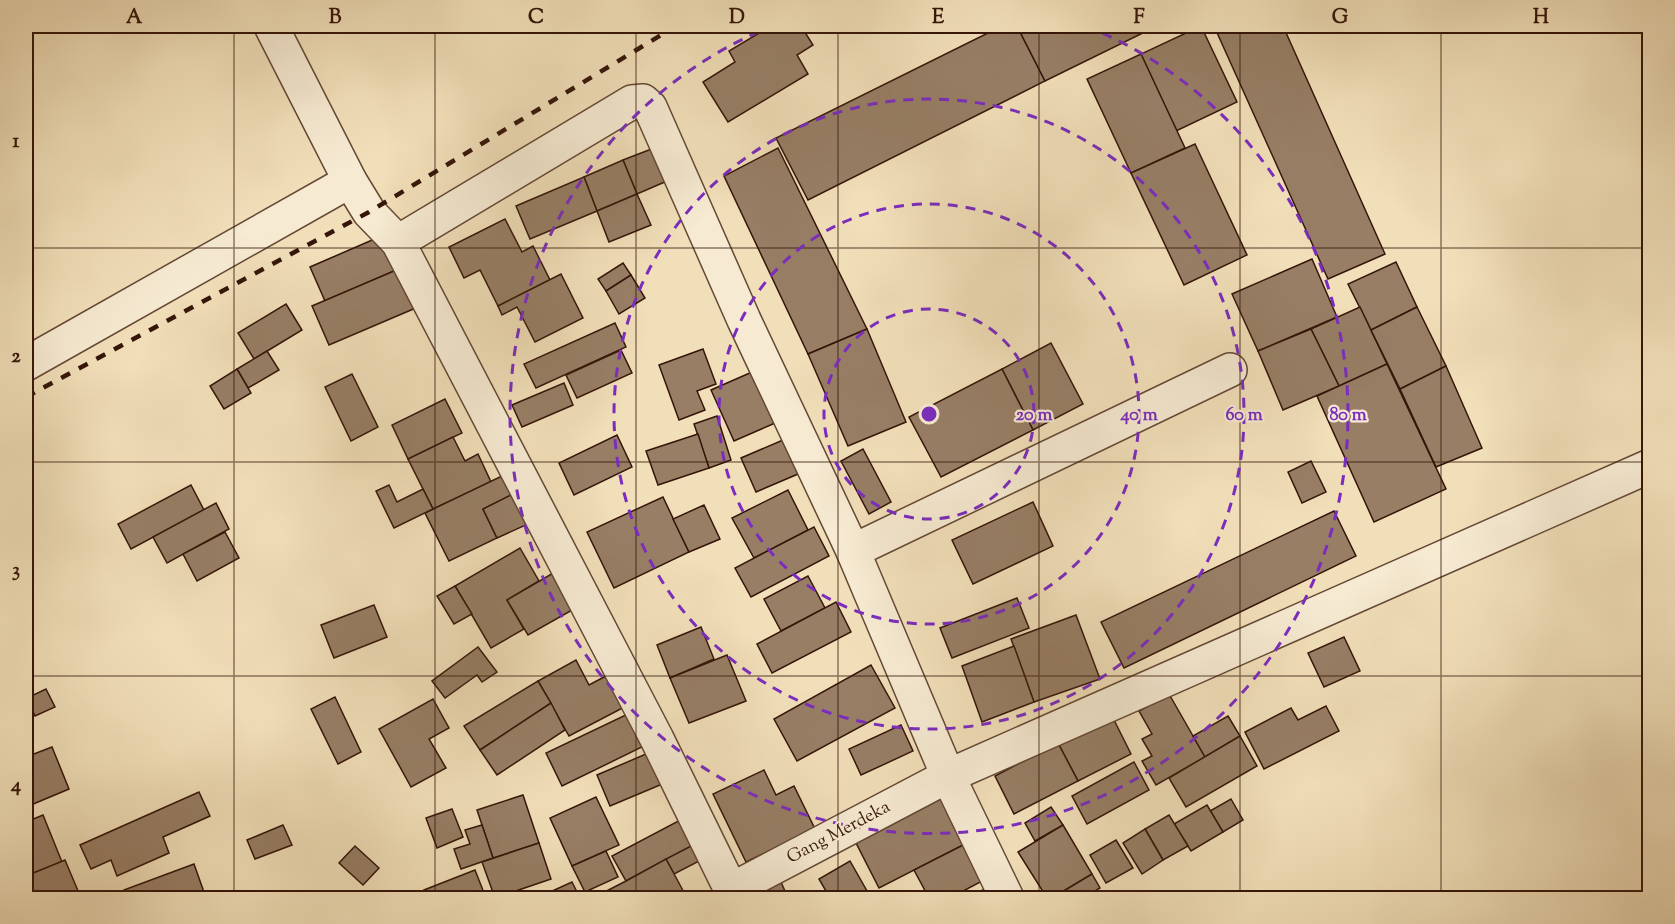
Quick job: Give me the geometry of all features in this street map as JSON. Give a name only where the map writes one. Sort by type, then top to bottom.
[{"type":"street","points":[[271,26],[350,181],[369,212],[398,242],[652,729],[733,894]]},
{"type":"street","points":[[398,242],[632,102],[643,101],[650,107],[744,320],[853,551],[948,776],[1007,898]]},
{"type":"street","points":[[26,364],[350,181]]},
{"type":"street","points":[[853,551],[1230,370]]},
{"type":"street","name":"Gang Merdeka","points":[[733,894],[948,776],[1650,466]]},
{"type":"building","points":[[771,26],[801,26],[813,45],[797,55],[808,74],[728,122],[703,82],[735,62],[729,51]]},
{"type":"building","points":[[1002,26],[1017,26],[1045,81],[808,200],[776,138]]},
{"type":"building","points":[[1017,26],[1157,26],[1045,81]]},
{"type":"building","points":[[1201,26],[1237,102],[1176,131],[1141,54]]},
{"type":"building","points":[[1214,26],[1283,26],[1385,254],[1328,279]]},
{"type":"building","points":[[1141,54],[1185,148],[1131,173],[1087,79]]},
{"type":"building","points":[[1195,144],[1247,255],[1184,285],[1131,173]]},
{"type":"building","points":[[654,148],[667,181],[637,194],[623,160]]},
{"type":"building","points":[[778,148],[867,329],[808,354],[724,176]]},
{"type":"building","points":[[623,160],[637,194],[597,211],[584,177]]},
{"type":"building","points":[[584,177],[597,211],[530,239],[516,206]]},
{"type":"building","points":[[637,194],[651,225],[609,242],[597,211]]},
{"type":"building","points":[[505,219],[522,252],[533,246],[550,280],[498,306],[480,270],[464,278],[449,247]]},
{"type":"building","points":[[386,234],[401,268],[325,301],[310,267]]},
{"type":"building","points":[[1312,259],[1337,317],[1258,351],[1232,294]]},
{"type":"building","points":[[1396,262],[1417,307],[1371,330],[1348,284]]},
{"type":"building","points":[[623,263],[631,275],[606,291],[598,279]]},
{"type":"building","points":[[401,268],[418,307],[329,345],[312,306]]},
{"type":"building","points":[[561,274],[583,318],[535,342],[517,307],[502,315],[498,306]]},
{"type":"building","points":[[631,275],[645,298],[619,314],[606,291]]},
{"type":"building","points":[[286,304],[302,330],[254,359],[238,333]]},
{"type":"building","points":[[1360,307],[1387,364],[1339,386],[1311,329]]},
{"type":"building","points":[[1417,307],[1446,366],[1400,389],[1371,330]]},
{"type":"building","points":[[615,323],[626,347],[536,388],[524,364]]},
{"type":"building","points":[[867,329],[906,422],[848,446],[808,354]]},
{"type":"building","points":[[1311,329],[1339,386],[1283,410],[1258,351]]},
{"type":"building","points":[[1051,343],[1083,404],[1033,430],[1002,369]]},
{"type":"building","points":[[703,349],[716,384],[697,391],[705,410],[679,420],[659,365]]},
{"type":"building","points":[[621,350],[632,373],[577,398],[566,375]]},
{"type":"building","points":[[267,351],[279,370],[248,388],[237,369]]},
{"type":"building","points":[[1387,364],[1446,489],[1374,522],[1317,396]]},
{"type":"building","points":[[1446,366],[1482,448],[1436,467],[1400,389]]},
{"type":"building","points":[[237,369],[251,393],[224,409],[210,386]]},
{"type":"building","points":[[1002,369],[1033,430],[941,477],[909,417]]},
{"type":"building","points":[[752,372],[775,423],[734,441],[711,390]]},
{"type":"building","points":[[352,374],[378,427],[351,441],[325,387]]},
{"type":"building","points":[[564,383],[573,405],[522,427],[512,405]]},
{"type":"building","points":[[445,399],[462,433],[408,459],[392,425]]},
{"type":"building","points":[[717,416],[731,460],[709,468],[694,424]]},
{"type":"building","points":[[698,434],[709,468],[658,485],[646,451]]},
{"type":"building","points":[[617,435],[632,467],[574,495],[559,463]]},
{"type":"building","points":[[453,437],[465,461],[478,454],[491,482],[433,509],[408,459]]},
{"type":"building","points":[[783,440],[798,474],[756,492],[741,458]]},
{"type":"building","points":[[863,449],[891,502],[869,514],[841,461]]},
{"type":"building","points":[[1311,461],[1326,492],[1302,503],[1288,472]]},
{"type":"building","points":[[504,475],[513,494],[483,509],[497,538],[449,561],[425,513]]},
{"type":"building","points":[[191,485],[204,510],[131,549],[118,524]]},
{"type":"building","points":[[389,485],[397,502],[423,489],[433,509],[394,528],[376,491]]},
{"type":"building","points":[[788,490],[808,530],[754,558],[732,518]]},
{"type":"building","points":[[513,494],[528,524],[497,538],[483,509]]},
{"type":"building","points":[[663,497],[689,552],[614,588],[587,532]]},
{"type":"building","points":[[1033,502],[1053,546],[973,584],[952,540]]},
{"type":"building","points":[[216,503],[229,529],[167,563],[153,537]]},
{"type":"building","points":[[704,505],[720,539],[689,552],[673,519]]},
{"type":"building","points":[[1334,511],[1356,556],[1124,668],[1101,622]]},
{"type":"building","points":[[814,527],[829,556],[751,597],[735,568]]},
{"type":"building","points":[[225,532],[239,558],[197,581],[183,554]]},
{"type":"building","points":[[520,548],[539,581],[507,600],[524,629],[491,648],[455,586]]},
{"type":"building","points":[[560,569],[581,605],[528,635],[507,600]]},
{"type":"building","points":[[808,576],[825,608],[781,631],[764,599]]},
{"type":"building","points":[[455,586],[472,614],[454,624],[437,596]]},
{"type":"building","points":[[1017,598],[1029,628],[952,658],[940,628]]},
{"type":"building","points":[[836,602],[851,632],[772,673],[757,644]]},
{"type":"building","points":[[374,605],[387,637],[334,658],[321,625]]},
{"type":"building","points":[[1076,615],[1100,679],[1034,702],[1011,639]]},
{"type":"building","points":[[701,627],[714,659],[670,678],[657,645]]},
{"type":"building","points":[[1344,637],[1360,671],[1324,687],[1308,653]]},
{"type":"building","points":[[1014,646],[1034,702],[982,722],[962,666]]},
{"type":"building","points":[[478,647],[497,672],[482,682],[477,675],[445,698],[432,681]]},
{"type":"building","points":[[727,655],[746,701],[689,723],[670,678]]},
{"type":"building","points":[[576,660],[589,685],[606,676],[632,703],[569,736],[538,681]]},
{"type":"building","points":[[871,665],[895,708],[797,761],[774,719]]},
{"type":"building","points":[[538,681],[551,703],[480,750],[464,726]]},
{"type":"building","points":[[46,689],[55,707],[35,716],[27,698]]},
{"type":"building","points":[[1169,694],[1205,757],[1156,785],[1142,761],[1152,756],[1142,739],[1152,734],[1139,711]]},
{"type":"building","points":[[335,697],[361,752],[338,764],[311,709]]},
{"type":"building","points":[[433,699],[449,728],[429,739],[446,768],[411,787],[379,729]]},
{"type":"building","points":[[551,703],[565,730],[497,775],[480,750]]},
{"type":"building","points":[[1326,706],[1339,731],[1264,769],[1245,732],[1291,708],[1298,720]]},
{"type":"building","points":[[632,712],[648,744],[562,786],[546,753]]},
{"type":"building","points":[[1112,716],[1131,754],[1078,781],[1058,743]]},
{"type":"building","points":[[1228,716],[1240,736],[1205,757],[1193,736]]},
{"type":"building","points":[[901,725],[913,751],[861,775],[849,749]]},
{"type":"building","points":[[1240,736],[1257,766],[1186,807],[1169,778]]},
{"type":"building","points":[[1058,743],[1078,781],[1014,814],[995,776]]},
{"type":"building","points":[[52,747],[69,789],[26,807],[26,757]]},
{"type":"building","points":[[653,751],[667,782],[610,806],[597,775]]},
{"type":"building","points":[[1134,762],[1149,790],[1087,824],[1072,796]]},
{"type":"building","points":[[764,770],[776,795],[794,786],[815,829],[746,862],[713,794]]},
{"type":"building","points":[[199,792],[210,816],[163,837],[169,853],[117,876],[111,860],[91,869],[80,845]]},
{"type":"building","points":[[941,794],[967,843],[879,888],[854,839]]},
{"type":"building","points":[[523,795],[539,843],[493,858],[477,810]]},
{"type":"building","points":[[596,797],[619,845],[572,866],[550,818]]},
{"type":"building","points":[[1231,799],[1243,820],[1223,832],[1210,811]]},
{"type":"building","points":[[1207,805],[1223,832],[1191,851],[1174,824]]},
{"type":"building","points":[[1051,807],[1063,825],[1035,841],[1025,823]]},
{"type":"building","points":[[452,809],[463,837],[437,848],[426,818]]},
{"type":"building","points":[[43,815],[62,862],[26,876],[26,822]]},
{"type":"building","points":[[1169,815],[1188,846],[1163,860],[1145,829]]},
{"type":"building","points":[[686,817],[699,842],[626,881],[612,856]]},
{"type":"building","points":[[283,825],[292,845],[255,859],[247,840]]},
{"type":"building","points":[[482,825],[493,858],[461,869],[454,849],[470,844],[465,830]]},
{"type":"building","points":[[1063,825],[1092,874],[1052,898],[1047,898],[1018,852]]},
{"type":"building","points":[[1145,829],[1163,860],[1142,874],[1123,843]]},
{"type":"building","points":[[1116,840],[1133,868],[1106,883],[1090,855]]},
{"type":"building","points":[[699,842],[707,857],[674,874],[666,859]]},
{"type":"building","points":[[539,843],[551,879],[495,898],[482,862]]},
{"type":"building","points":[[967,843],[986,879],[950,898],[929,898],[914,870]]},
{"type":"building","points":[[355,846],[379,868],[363,885],[339,863]]},
{"type":"building","points":[[606,851],[618,877],[585,892],[572,866]]},
{"type":"building","points":[[666,859],[687,898],[593,898],[626,881]]},
{"type":"building","points":[[65,860],[81,898],[26,898],[26,876]]},
{"type":"building","points":[[850,861],[867,891],[853,898],[830,898],[819,879]]},
{"type":"building","points":[[194,864],[205,895],[195,898],[127,898],[124,890]]},
{"type":"building","points":[[475,870],[486,898],[428,898],[424,890]]},
{"type":"building","points":[[777,873],[788,898],[760,898],[754,884]]},
{"type":"building","points":[[1092,874],[1100,888],[1083,898],[1052,898]]},
{"type":"building","points":[[572,882],[580,898],[550,898],[548,893]]},
{"type":"building","points":[[987,888],[992,898],[966,898]]},
{"type":"railway","points":[[26,397],[369,212],[676,26]]}]
